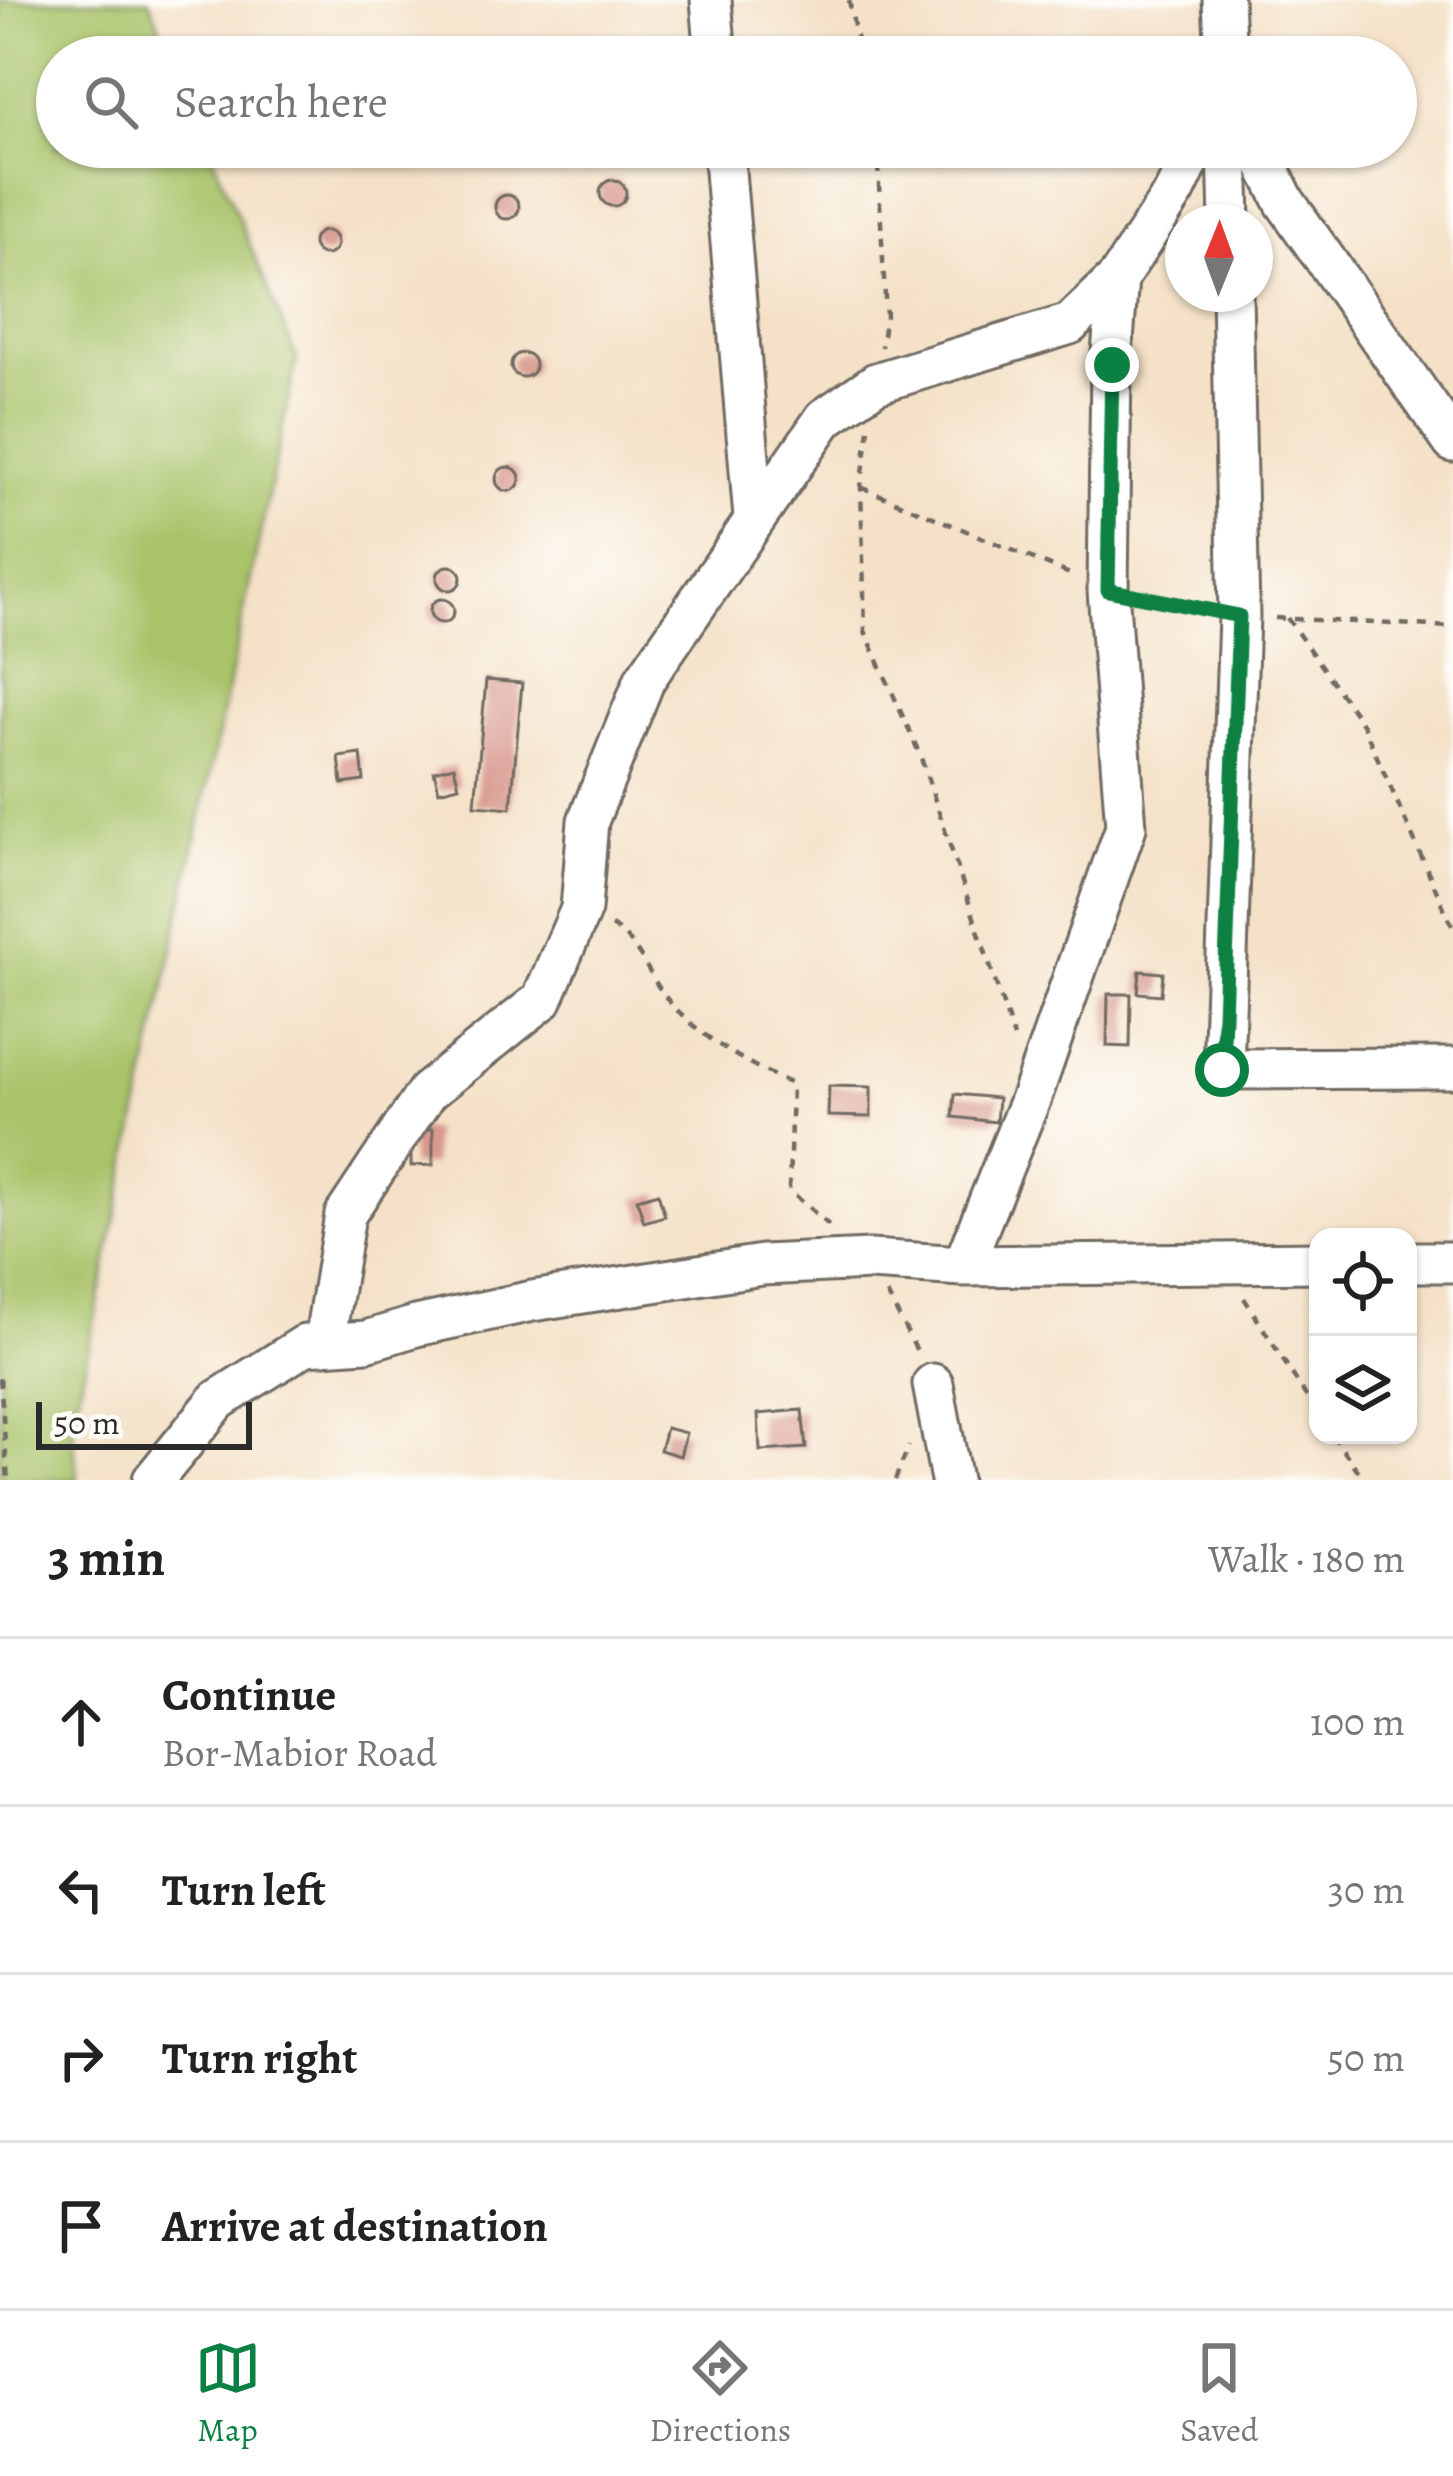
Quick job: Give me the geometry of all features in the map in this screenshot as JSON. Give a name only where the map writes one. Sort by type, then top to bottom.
[{"type":"street","points":[[711,0],[714,36]]},
{"type":"street","points":[[1223,0],[1225,36]]},
{"type":"street","points":[[725,168],[754,518]]},
{"type":"street","points":[[324,1344],[345,1215],[427,1091],[542,1000],[581,909],[588,820],[645,679],[825,418],[876,383],[1070,324],[1118,278],[1186,168]]},
{"type":"street","points":[[1229,168],[1230,204]]},
{"type":"street","points":[[1268,168],[1285,202],[1453,442]]},
{"type":"street","points":[[963,1266],[1032,1095],[1126,826],[1108,590],[1118,278]]},
{"type":"street","points":[[1232,312],[1239,616],[1222,1070],[1453,1068]]},
{"type":"street","points":[[153,1480],[218,1400],[305,1345],[366,1341],[416,1326],[626,1284],[762,1265],[870,1260],[963,1266],[1309,1262]]},
{"type":"street","points":[[1417,1262],[1453,1262]]},
{"type":"street","points":[[933,1384],[951,1480]]},
{"type":"path","points":[[850,0],[856,36]]},
{"type":"path","points":[[878,168],[886,316],[861,487],[866,631],[920,755],[1032,1095]]},
{"type":"path","points":[[861,487],[1108,590],[1239,616],[1453,627]]},
{"type":"path","points":[[1287,618],[1363,725],[1453,928]]},
{"type":"path","points":[[581,909],[628,936],[668,1000],[739,1060],[792,1084],[790,1190],[870,1260]]},
{"type":"path","points":[[1231,1262],[1234,1282],[1309,1401]]},
{"type":"path","points":[[0,1378],[8,1480]]},
{"type":"path","points":[[1339,1444],[1364,1480]]},
{"type":"green space","points":[[0,0],[149,0],[164,36],[36,36],[36,168],[218,168],[297,359],[72,1427],[78,1480],[0,1480]]},
{"type":"building","points":[[613,180],[626,193],[613,206],[600,193]]},
{"type":"building","points":[[507,195],[516,198],[516,216],[507,219],[498,216],[495,207],[498,198]]},
{"type":"building","points":[[325,231],[334,234],[334,252],[325,255],[316,252],[313,243],[316,234]]},
{"type":"building","points":[[523,353],[532,356],[532,374],[523,377],[514,374],[511,365],[514,356]]},
{"type":"building","points":[[508,467],[517,470],[517,488],[508,491],[499,488],[496,479],[499,470]]},
{"type":"building","points":[[449,566],[458,569],[458,587],[449,590],[440,587],[437,578],[440,569]]},
{"type":"building","points":[[442,599],[451,602],[451,620],[442,623],[433,620],[430,611],[433,602]]},
{"type":"building","points":[[486,680],[522,683],[511,808],[475,805]]},
{"type":"building","points":[[361,754],[364,781],[342,784],[339,757]]},
{"type":"building","points":[[454,766],[459,786],[439,791],[434,771]]},
{"type":"building","points":[[1140,971],[1163,973],[1161,995],[1138,993]]},
{"type":"building","points":[[1108,994],[1131,994],[1130,1047],[1107,1046]]},
{"type":"building","points":[[829,1086],[871,1087],[871,1117],[828,1116]]},
{"type":"building","points":[[955,1094],[998,1098],[996,1122],[953,1117]]},
{"type":"building","points":[[411,1129],[433,1129],[433,1165],[411,1166]]},
{"type":"building","points":[[658,1193],[665,1216],[644,1222],[637,1199]]},
{"type":"building","points":[[802,1410],[806,1448],[760,1451],[758,1414]]},
{"type":"building","points":[[666,1428],[686,1433],[680,1456],[660,1450]]},
{"type":"route","points":[[1112,365],[1108,590],[1239,616],[1222,1070]]}]
